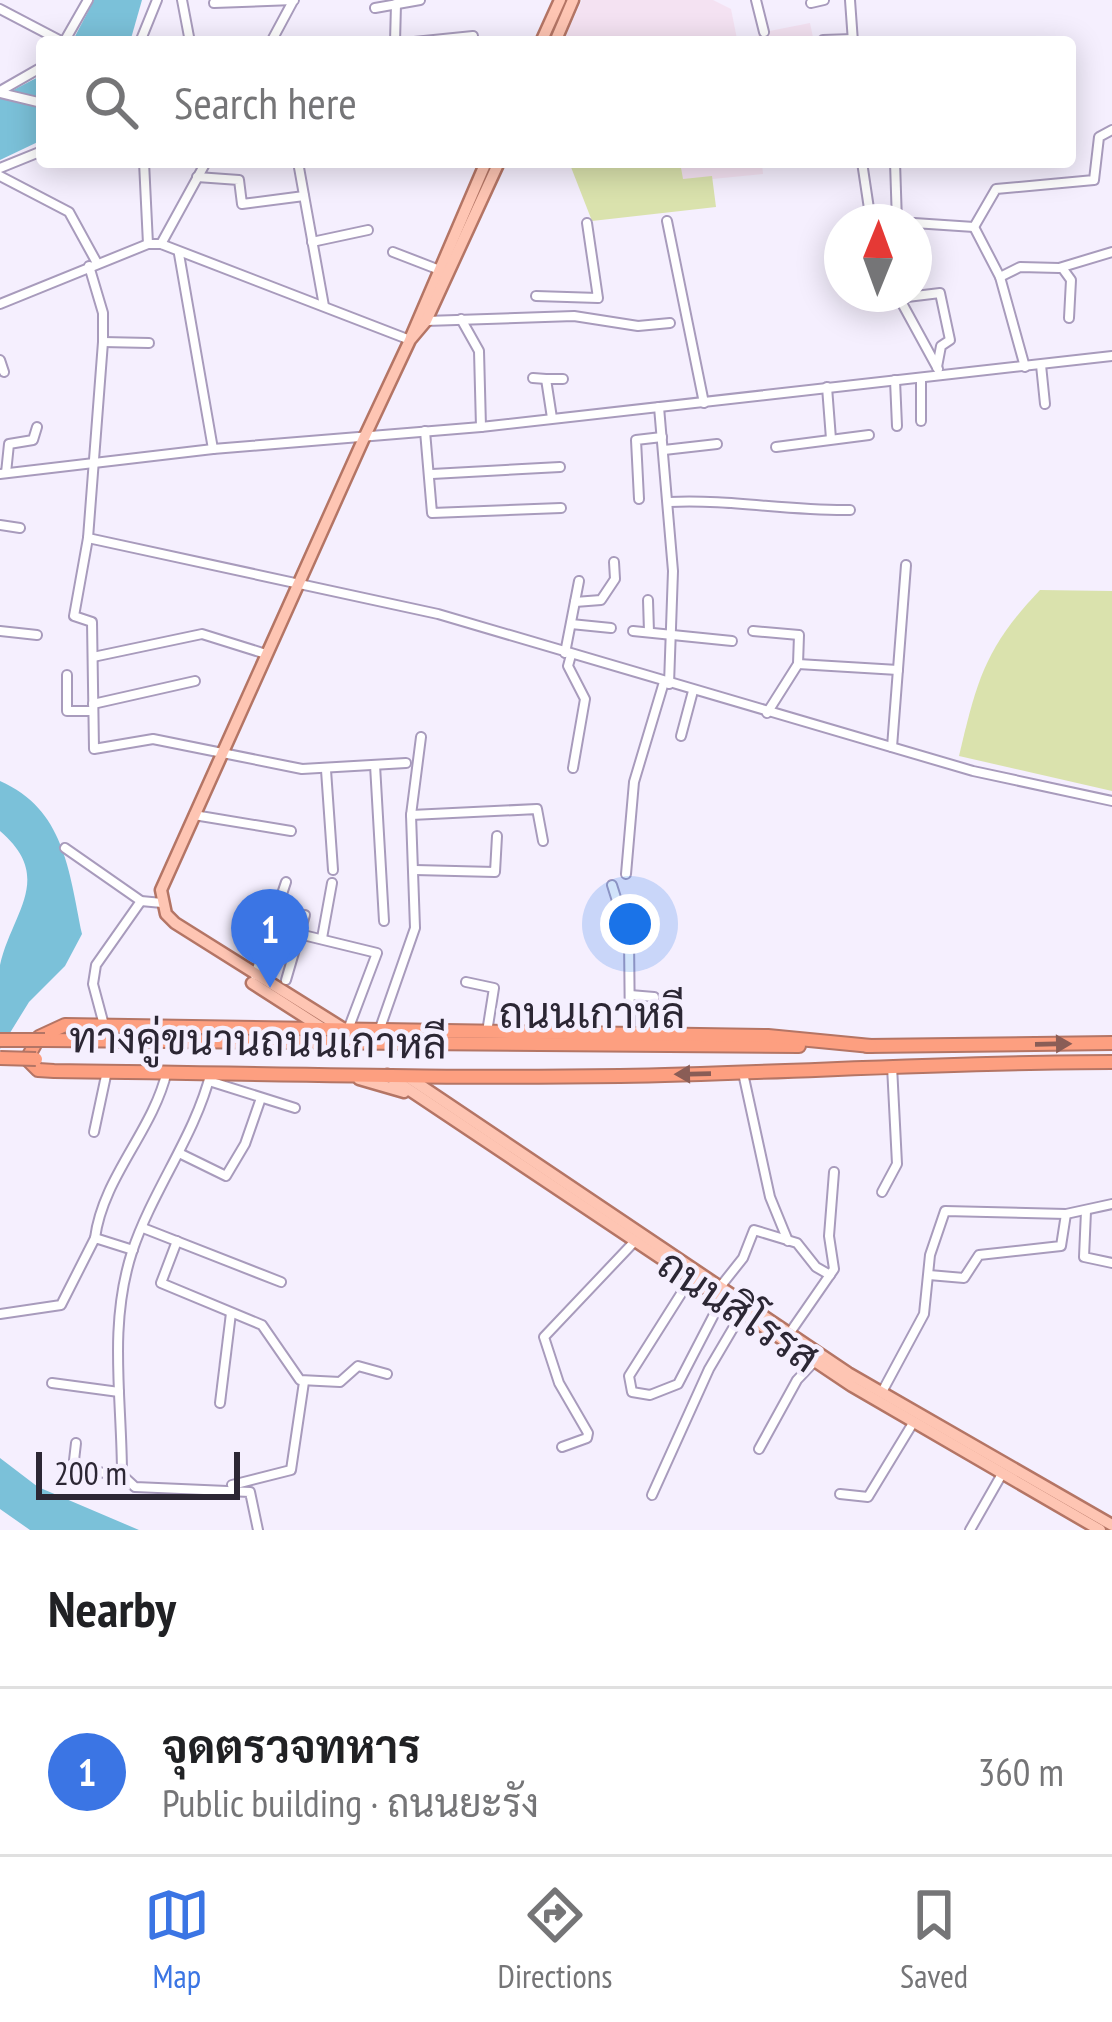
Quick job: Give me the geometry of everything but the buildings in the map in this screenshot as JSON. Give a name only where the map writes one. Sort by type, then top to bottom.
[{"type":"highway","name":"ทางคู่ขนานถนนเกาหลี","points":[[871,1046],[768,1036],[104,1026],[53,1028],[39,1036],[27,1059],[38,1070],[210,1076],[743,1073],[892,1065]]},
{"type":"highway","points":[[45,1040],[282,1030]]},
{"type":"highway","name":"ถนนเกาหลี","points":[[0,1040],[532,1046],[1112,1043]]},
{"type":"highway","points":[[1089,1043],[1089,1062]]},
{"type":"highway","points":[[945,1047],[964,1064]]},
{"type":"highway","points":[[0,1058],[36,1058]]},
{"type":"highway","points":[[892,1065],[1112,1062]]},
{"type":"main road","points":[[544,36],[560,0]]},
{"type":"main road","points":[[558,36],[573,0]]},
{"type":"main road","points":[[410,340],[426,320],[485,168]]},
{"type":"main road","points":[[328,1031],[175,923],[162,903],[167,872],[410,340],[437,269],[494,168]]},
{"type":"main road","points":[[208,947],[348,1029]]},
{"type":"main road","points":[[282,1030],[293,1018],[292,1008]]},
{"type":"main road","points":[[341,1075],[419,1097]]},
{"type":"main road","name":"ถนนสิโรรส","points":[[387,1075],[691,1277],[1112,1526]]},
{"type":"main road","name":"ถนนสิโรรส","points":[[405,1075],[814,1362],[1100,1530]]},
{"type":"main road","points":[[443,1101],[437,1084],[453,1075]]},
{"type":"street","points":[[67,36],[88,0]]},
{"type":"street","points":[[143,36],[158,0]]},
{"type":"street","points":[[182,0],[189,36]]},
{"type":"street","points":[[214,3],[294,0]]},
{"type":"street","points":[[274,36],[294,0]]},
{"type":"street","points":[[375,8],[420,0]]},
{"type":"street","points":[[756,0],[764,32]]},
{"type":"street","points":[[811,3],[824,0]]},
{"type":"street","points":[[850,0],[853,36]]},
{"type":"street","points":[[395,36],[396,4]]},
{"type":"street","points":[[0,9],[52,36]]},
{"type":"street","points":[[2,93],[36,71]]},
{"type":"street","points":[[2,93],[36,102]]},
{"type":"street","points":[[974,226],[996,189],[1094,181],[1099,137],[1112,130]]},
{"type":"street","points":[[0,172],[36,154]]},
{"type":"street","points":[[144,168],[148,244]]},
{"type":"street","points":[[160,244],[202,168]]},
{"type":"street","points":[[299,168],[324,306]]},
{"type":"street","points":[[863,168],[868,204]]},
{"type":"street","points":[[894,204],[895,168]]},
{"type":"street","points":[[0,172],[69,212],[93,265],[103,313],[88,538],[74,616],[92,619],[94,749],[153,739],[326,770],[406,763]]},
{"type":"street","points":[[197,177],[239,180],[242,204],[304,196]]},
{"type":"street","points":[[667,221],[704,404]]},
{"type":"street","points":[[536,296],[598,298],[587,223]]},
{"type":"street","points":[[932,224],[974,226]]},
{"type":"street","points":[[974,226],[1000,277],[1025,367]]},
{"type":"street","points":[[312,242],[368,230]]},
{"type":"street","points":[[0,304],[148,244],[160,244],[410,340]]},
{"type":"street","points":[[393,252],[437,269]]},
{"type":"street","points":[[1059,268],[1112,252]]},
{"type":"street","points":[[178,253],[213,448]]},
{"type":"street","points":[[1000,277],[1020,267],[1069,271],[1069,318]]},
{"type":"street","points":[[932,294],[940,293],[950,340],[941,346],[939,371]]},
{"type":"street","points":[[558,295],[559,316]]},
{"type":"street","points":[[908,312],[939,371]]},
{"type":"street","points":[[426,320],[559,316],[616,319],[638,326],[670,323]]},
{"type":"street","points":[[460,319],[478,346],[481,427]]},
{"type":"street","points":[[103,342],[148,344]]},
{"type":"street","points":[[37,427],[33,440],[8,446],[3,473],[213,448],[704,404],[939,371],[1112,356]]},
{"type":"street","points":[[0,360],[4,372]]},
{"type":"street","points":[[1041,365],[1045,404]]},
{"type":"street","points":[[921,377],[921,421]]},
{"type":"street","points":[[532,378],[563,379]]},
{"type":"street","points":[[546,379],[552,418]]},
{"type":"street","points":[[895,380],[897,426]]},
{"type":"street","points":[[827,387],[831,439]]},
{"type":"street","points":[[626,874],[634,782],[667,683],[674,634],[659,407]]},
{"type":"street","points":[[424,431],[432,474],[432,513],[561,508]]},
{"type":"street","points":[[776,447],[868,435]]},
{"type":"street","points":[[639,499],[637,440],[662,437]]},
{"type":"street","points":[[664,450],[717,444]]},
{"type":"street","points":[[432,474],[560,467]]},
{"type":"street","points":[[668,502],[719,500],[770,509],[850,509]]},
{"type":"street","points":[[0,525],[20,528]]},
{"type":"street","points":[[88,538],[438,614],[974,771],[1112,801]]},
{"type":"street","points":[[575,602],[601,600],[615,579],[614,562]]},
{"type":"street","points":[[892,747],[906,565]]},
{"type":"street","points":[[573,768],[585,699],[571,675],[568,654],[579,581]]},
{"type":"street","points":[[648,601],[649,632]]},
{"type":"street","points":[[571,624],[611,628]]},
{"type":"street","points":[[0,631],[37,635]]},
{"type":"street","points":[[634,631],[732,641]]},
{"type":"street","points":[[753,631],[799,635],[797,664],[767,713]]},
{"type":"street","points":[[93,657],[202,634],[268,654]]},
{"type":"street","points":[[797,664],[898,670]]},
{"type":"street","points":[[67,675],[67,711],[195,681]]},
{"type":"street","points":[[681,736],[693,691]]},
{"type":"street","points":[[378,1032],[416,928],[410,815],[421,737]]},
{"type":"street","points":[[375,765],[384,921]]},
{"type":"street","points":[[326,770],[333,870]]},
{"type":"street","points":[[410,815],[537,809],[543,841]]},
{"type":"street","points":[[194,815],[291,831]]},
{"type":"street","points":[[415,870],[495,872],[497,836]]},
{"type":"street","points":[[64,848],[141,901],[162,903]]},
{"type":"street","points":[[255,977],[286,882]]},
{"type":"street","points":[[322,938],[332,883]]},
{"type":"street","points":[[612,885],[627,929],[630,1034]]},
{"type":"street","points":[[104,1026],[103,1007],[93,984],[97,965],[141,901]]},
{"type":"street","points":[[286,980],[304,914]]},
{"type":"street","points":[[299,934],[377,953],[348,1029]]},
{"type":"street","points":[[466,982],[494,988],[487,1034]]},
{"type":"street","points":[[630,995],[653,997],[656,1034]]},
{"type":"street","points":[[882,1192],[897,1164],[892,1065]]},
{"type":"street","points":[[94,1132],[107,1071]]},
{"type":"street","points":[[0,1314],[61,1305],[95,1238],[100,1214],[160,1100],[167,1072]]},
{"type":"street","points":[[743,1073],[764,1148],[770,1197],[788,1241]]},
{"type":"street","points":[[122,1475],[116,1326],[133,1250],[210,1076],[295,1108]]},
{"type":"street","points":[[179,1153],[226,1176],[261,1097]]},
{"type":"street","points":[[789,1334],[830,1274],[834,1172]]},
{"type":"street","points":[[881,1393],[919,1328],[929,1255],[945,1211],[1066,1214],[1112,1204]]},
{"type":"street","points":[[1086,1211],[1084,1258],[1112,1262]]},
{"type":"street","points":[[929,1275],[964,1278],[980,1255],[1061,1246],[1066,1214]]},
{"type":"street","points":[[143,1228],[281,1282]]},
{"type":"street","points":[[691,1277],[629,1376],[632,1392],[650,1395],[679,1384],[752,1232],[802,1246],[816,1267],[830,1274]]},
{"type":"street","points":[[95,1238],[133,1250]]},
{"type":"street","points":[[177,1241],[161,1283],[265,1327],[295,1376],[304,1382],[340,1382],[358,1366],[387,1374]]},
{"type":"street","points":[[562,1447],[587,1438],[588,1433],[559,1383],[544,1337],[635,1241]]},
{"type":"street","points":[[652,1496],[709,1369],[742,1312]]},
{"type":"street","points":[[220,1402],[231,1313]]},
{"type":"street","points":[[759,1449],[796,1381],[814,1362]]},
{"type":"street","points":[[225,1488],[291,1470],[304,1382]]},
{"type":"street","points":[[52,1383],[119,1392]]},
{"type":"street","points":[[840,1494],[868,1497],[913,1423]]},
{"type":"street","points":[[76,1443],[73,1469],[122,1475],[135,1487],[250,1492],[258,1530]]},
{"type":"street","points":[[970,1530],[1002,1474]]},
{"type":"shaded area","points":[[582,0],[713,0],[731,9],[736,36],[566,36]]},
{"type":"shaded area","points":[[810,23],[813,36],[758,36]]},
{"type":"shaded area","points":[[679,168],[762,168],[763,174],[682,182]]},
{"type":"green space","points":[[571,168],[681,168],[683,179],[712,176],[716,207],[592,221]]},
{"type":"green space","points":[[1040,590],[1112,591],[1112,791],[959,756],[986,666],[1007,630]]},
{"type":"water","points":[[94,0],[142,0],[132,36],[75,36]]},
{"type":"water","points":[[36,78],[36,143],[0,160],[0,97]]},
{"type":"water","points":[[0,781],[21,793],[51,825],[67,865],[82,934],[65,966],[29,1002],[0,1049],[0,965],[27,880],[25,864],[0,831]]},
{"type":"water","points":[[0,1458],[38,1487],[139,1530],[30,1530],[0,1509]]},
{"type":"place","name":"จุดตรวจทหาร","points":[[270,988]]}]
